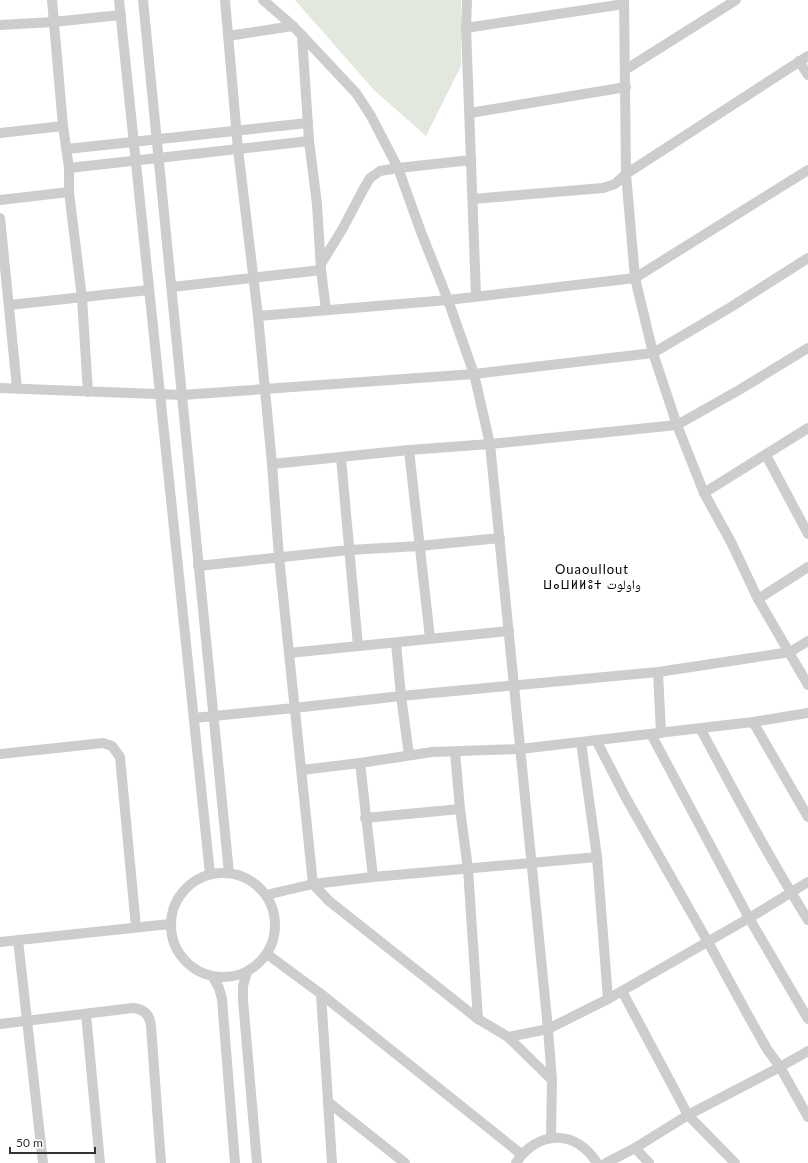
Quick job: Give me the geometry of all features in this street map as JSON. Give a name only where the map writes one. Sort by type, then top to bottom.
[{"type":"street","points":[[52,0],[63,126],[69,168],[69,192],[82,298],[88,392]]},
{"type":"street","points":[[119,0],[210,874]]},
{"type":"street","points":[[143,0],[198,566],[230,873]]},
{"type":"street","points":[[225,0],[238,131],[238,149],[258,316],[272,464],[278,557],[313,884],[329,901],[478,1018],[508,1037],[552,1080]]},
{"type":"street","points":[[263,0],[302,35],[356,93],[371,116],[398,168],[448,300],[474,374],[490,444],[500,538],[548,1029],[552,1080],[551,1138]]},
{"type":"street","points":[[468,0],[466,28],[476,296]]},
{"type":"street","points":[[625,70],[736,0]]},
{"type":"street","points":[[466,28],[624,2],[626,174],[635,278],[653,353],[677,425],[704,493],[731,542],[758,599],[808,685]]},
{"type":"street","points":[[0,25],[53,22],[121,15]]},
{"type":"street","points":[[228,36],[293,26]]},
{"type":"street","points":[[302,35],[309,141],[317,204],[321,267],[326,310]]},
{"type":"street","points":[[473,199],[603,188],[615,184],[626,174],[804,58],[808,75]]},
{"type":"street","points":[[470,113],[626,87]]},
{"type":"street","points":[[67,149],[308,123]]},
{"type":"street","points":[[0,133],[63,126]]},
{"type":"street","points":[[69,168],[309,141]]},
{"type":"street","points":[[321,267],[370,178],[380,171],[470,160]]},
{"type":"street","points":[[258,316],[448,300],[635,278],[808,170]]},
{"type":"street","points":[[0,200],[69,192]]},
{"type":"street","points":[[0,218],[3,273],[9,305],[17,388]]},
{"type":"street","points":[[0,388],[182,395],[474,374],[653,353],[731,307],[808,258]]},
{"type":"street","points":[[172,287],[253,278],[321,267]]},
{"type":"street","points":[[9,305],[149,290]]},
{"type":"street","points":[[272,464],[677,425],[739,390],[808,348]]},
{"type":"street","points":[[704,493],[808,428]]},
{"type":"street","points":[[409,450],[430,638]]},
{"type":"street","points":[[766,455],[808,534]]},
{"type":"street","points":[[341,458],[358,646]]},
{"type":"street","points":[[198,566],[349,550],[419,546],[500,538]]},
{"type":"street","points":[[758,599],[808,567]]},
{"type":"street","points":[[289,652],[396,643],[430,638],[509,631]]},
{"type":"street","points":[[194,718],[401,696],[658,672],[790,652],[808,641]]},
{"type":"street","points":[[396,643],[409,755]]},
{"type":"street","points":[[658,672],[656,733],[749,918],[808,1019]]},
{"type":"street","points":[[302,770],[432,752],[520,749],[753,722],[808,713]]},
{"type":"street","points":[[753,722],[808,817]]},
{"type":"street","points":[[700,728],[791,893],[808,920]]},
{"type":"street","points":[[596,740],[626,798],[750,1019],[780,1067],[808,1118]]},
{"type":"street","points":[[581,742],[596,857],[608,999]]},
{"type":"street","points":[[0,754],[103,743],[112,746],[120,757],[136,927]]},
{"type":"street","points":[[455,752],[460,809],[468,869],[478,1018]]},
{"type":"street","points":[[360,763],[373,877]]},
{"type":"street","points":[[366,818],[460,809]]},
{"type":"street","points":[[266,895],[313,884],[373,877],[596,857]]},
{"type":"street","points":[[219,872],[230,873],[243,877],[256,884],[266,895],[273,908],[276,924],[274,939],[267,954],[258,964],[247,972],[230,977],[213,977],[198,971],[186,962],[174,944],[170,924],[172,910],[186,887],[197,879],[219,872]]},
{"type":"street","points":[[508,1037],[548,1029],[608,999],[708,942],[808,882]]},
{"type":"street","points":[[0,942],[170,924]]},
{"type":"street","points":[[18,940],[43,1163]]},
{"type":"street","points":[[267,954],[321,994],[519,1159],[530,1146],[551,1138],[566,1139],[580,1144],[591,1154],[597,1163]]},
{"type":"street","points":[[247,972],[243,986],[243,1000],[257,1163]]},
{"type":"street","points":[[213,977],[222,999],[235,1163]]},
{"type":"street","points":[[622,991],[688,1115],[735,1163]]},
{"type":"street","points":[[321,994],[332,1163]]},
{"type":"street","points":[[0,1024],[138,1009],[148,1015],[151,1020],[161,1163]]},
{"type":"street","points":[[86,1014],[100,1163]]},
{"type":"street","points":[[606,1163],[635,1148],[688,1115],[780,1067],[808,1050]]},
{"type":"street","points":[[328,1102],[405,1163]]},
{"type":"street","points":[[635,1148],[649,1163]]},
{"type":"shaded area","points":[[295,0],[461,0],[461,66],[426,136],[374,90]]},
{"type":"district","name":"Ouaoullout ⵡⴰⵡⵍⵍⵓⵜ واولوت","points":[[592,576]]}]
